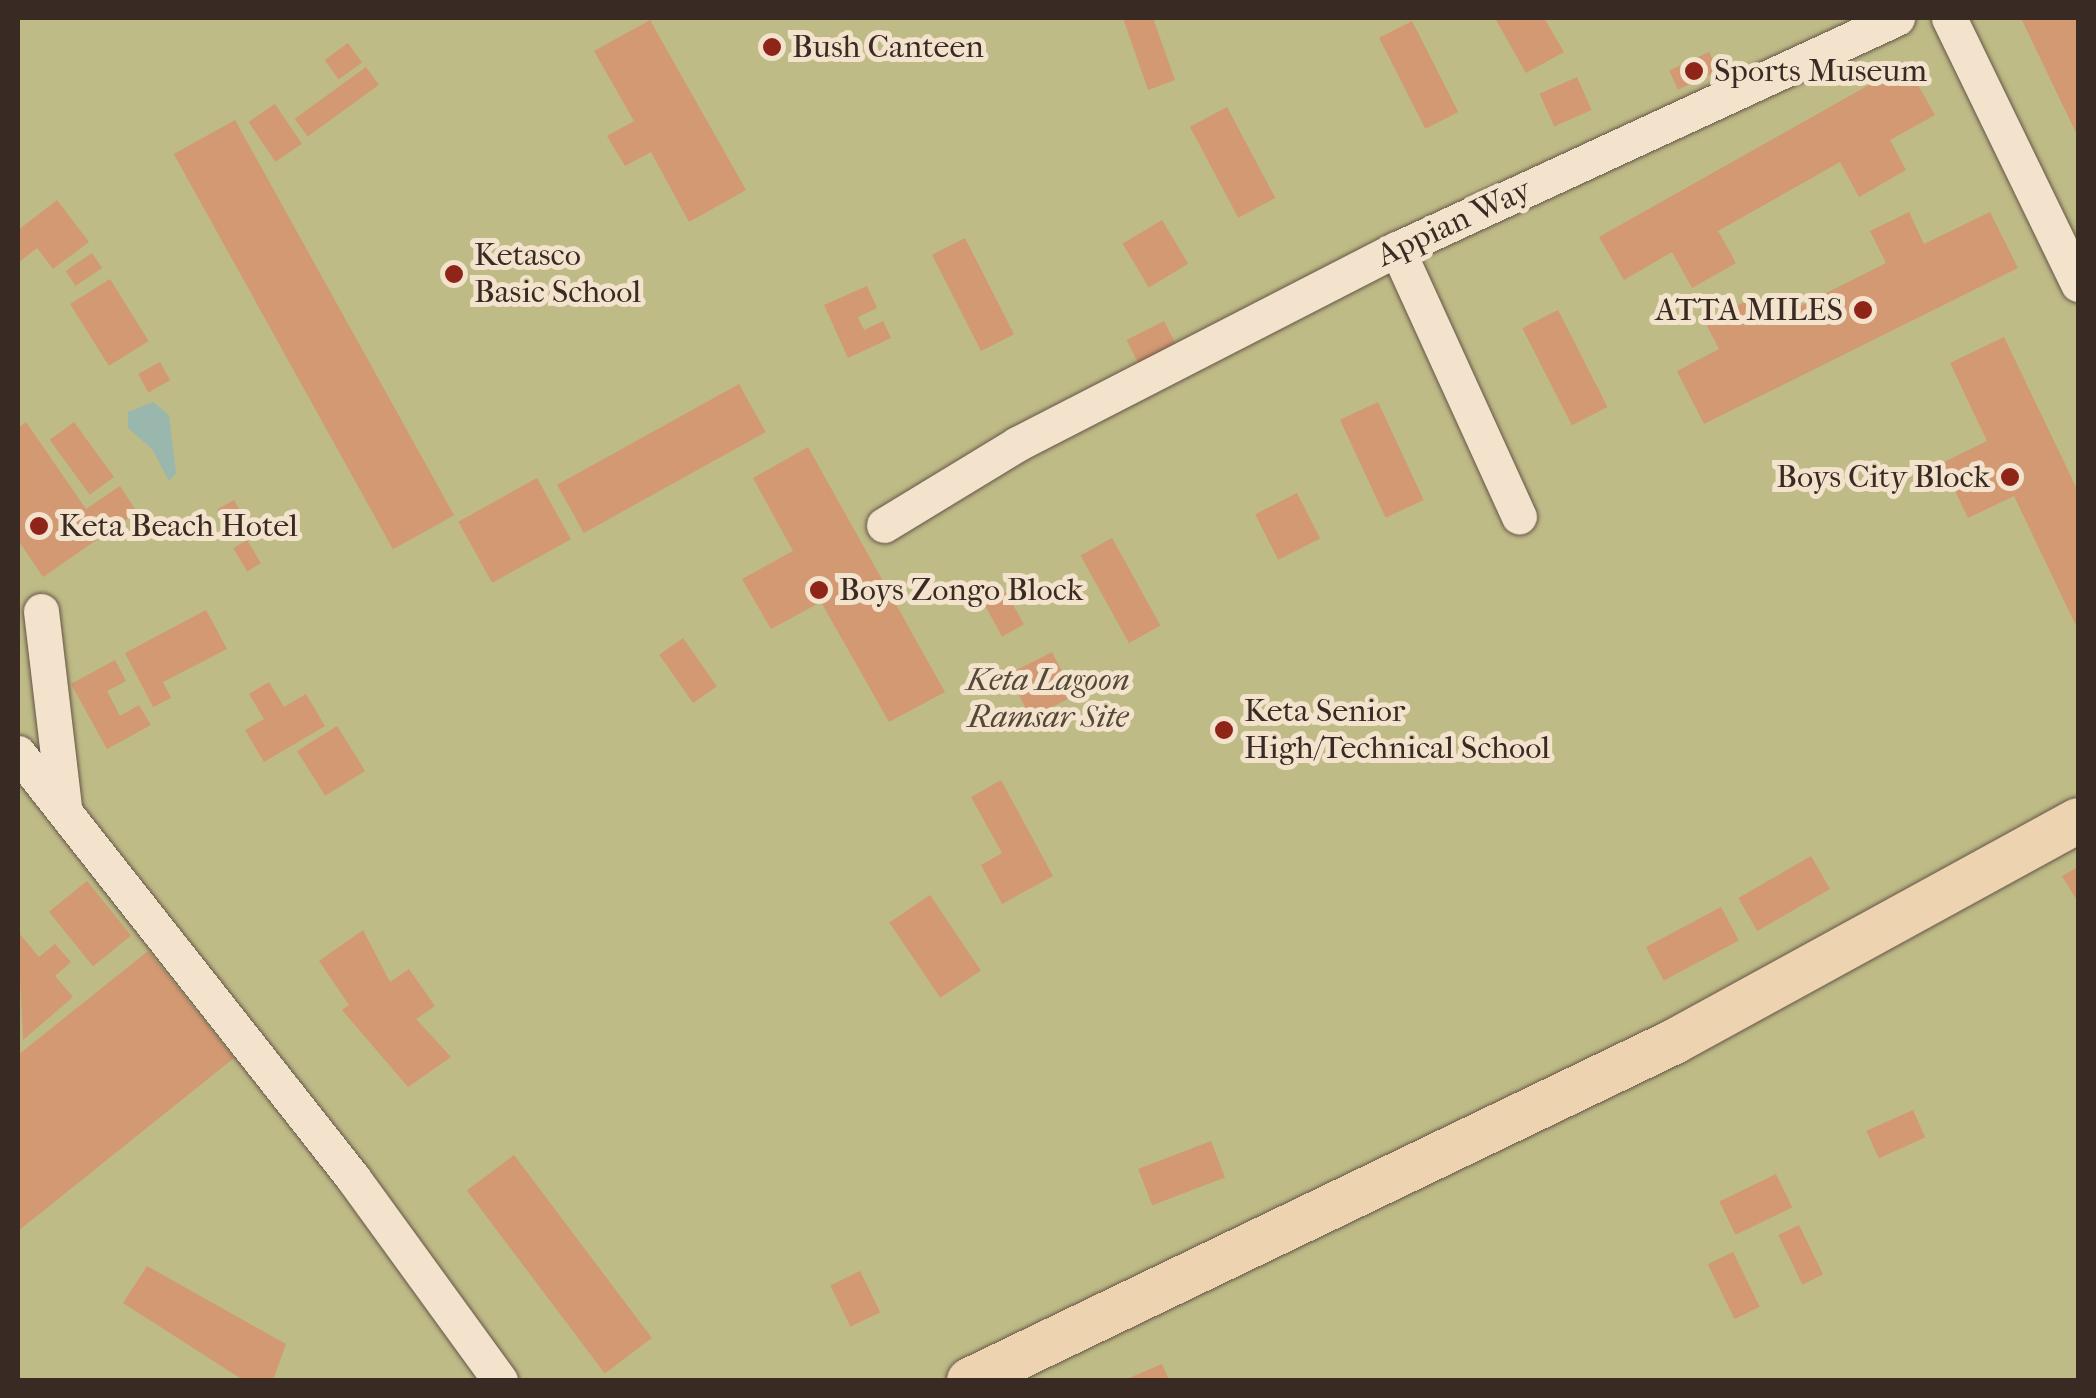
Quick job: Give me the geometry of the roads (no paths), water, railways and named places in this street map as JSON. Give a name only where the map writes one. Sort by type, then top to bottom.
[{"type":"main road","points":[[969,1380],[1708,1023],[2078,820]]},
{"type":"street","name":"Appian Way","points":[[884,525],[1017,444],[1397,249],[1898,18]]},
{"type":"street","points":[[1949,18],[2078,284]]},
{"type":"street","points":[[1397,249],[1518,517]]},
{"type":"street","points":[[41,611],[65,813]]},
{"type":"street","points":[[18,753],[432,1280],[500,1380]]},
{"type":"water","points":[[153,402],[169,415],[176,473],[169,481],[152,449],[128,428],[128,412]]},
{"type":"place","name":"Bush Canteen","points":[[772,47]]},
{"type":"place","name":"Sports Museum","points":[[1694,71]]},
{"type":"place","name":"Ketasco Basic School","points":[[454,274]]},
{"type":"place","name":"ATTA MILES","points":[[1863,310]]},
{"type":"place","name":"Boys City Block","points":[[2010,477]]},
{"type":"place","name":"Keta Beach Hotel","points":[[39,526]]},
{"type":"place","name":"Boys Zongo Block","points":[[819,590]]},
{"type":"place","name":"Keta Senior High/Technical School","points":[[1224,730]]},
{"type":"park label","name":"Keta Lagoon Ramsar Site","points":[[1048,700]]}]
